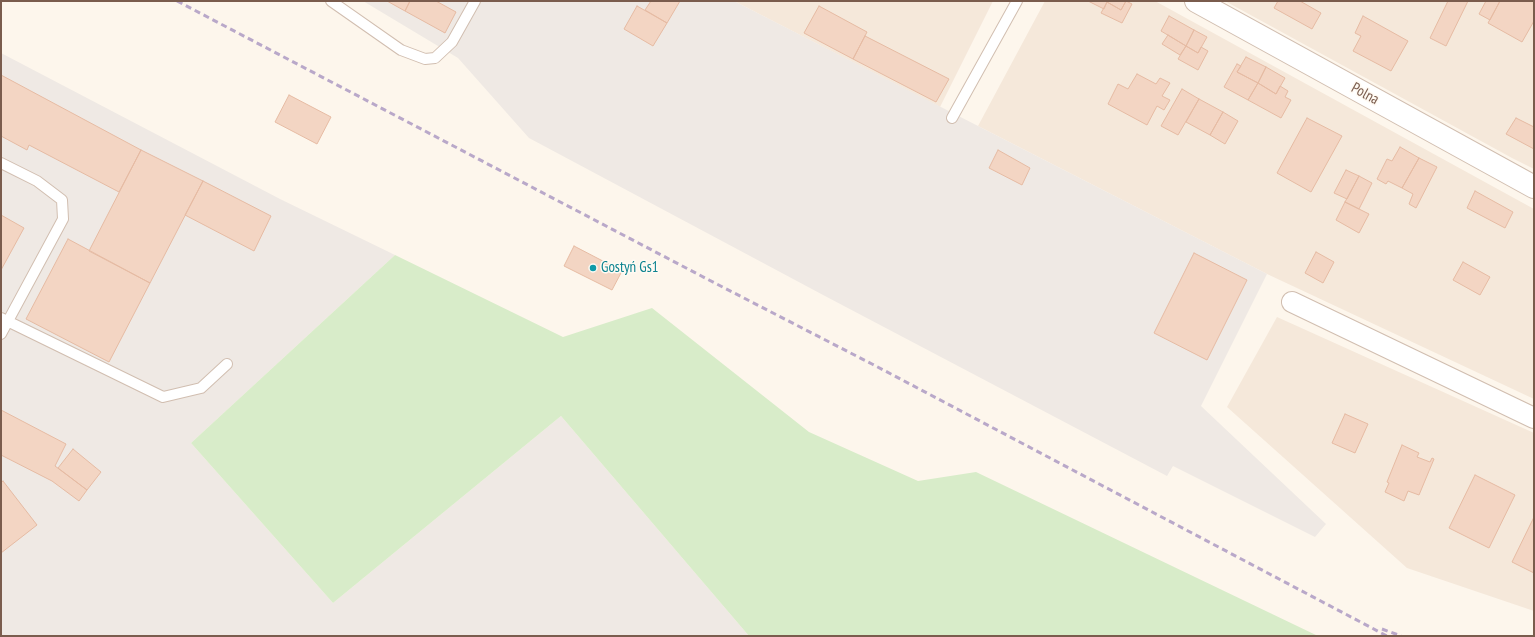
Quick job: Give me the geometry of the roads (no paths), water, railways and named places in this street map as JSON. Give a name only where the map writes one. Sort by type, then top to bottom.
[{"type":"street","name":"Polna","points":[[1196,1],[1534,187]]},
{"type":"street","points":[[1292,302],[1534,418]]},
{"type":"lane","points":[[330,1],[401,50],[425,59],[435,58],[452,42],[475,1]]},
{"type":"lane","points":[[952,118],[1017,1]]},
{"type":"lane","points":[[1,163],[37,180],[62,200],[64,219],[4,320],[1,334]]},
{"type":"lane","points":[[4,320],[163,397],[201,388],[227,364]]},
{"type":"railway","points":[[177,1],[872,364],[1387,636]]},
{"type":"railway","points":[[1382,629],[1401,636]]},
{"type":"place","name":"Gostyń Gs1","points":[[593,268]]}]
